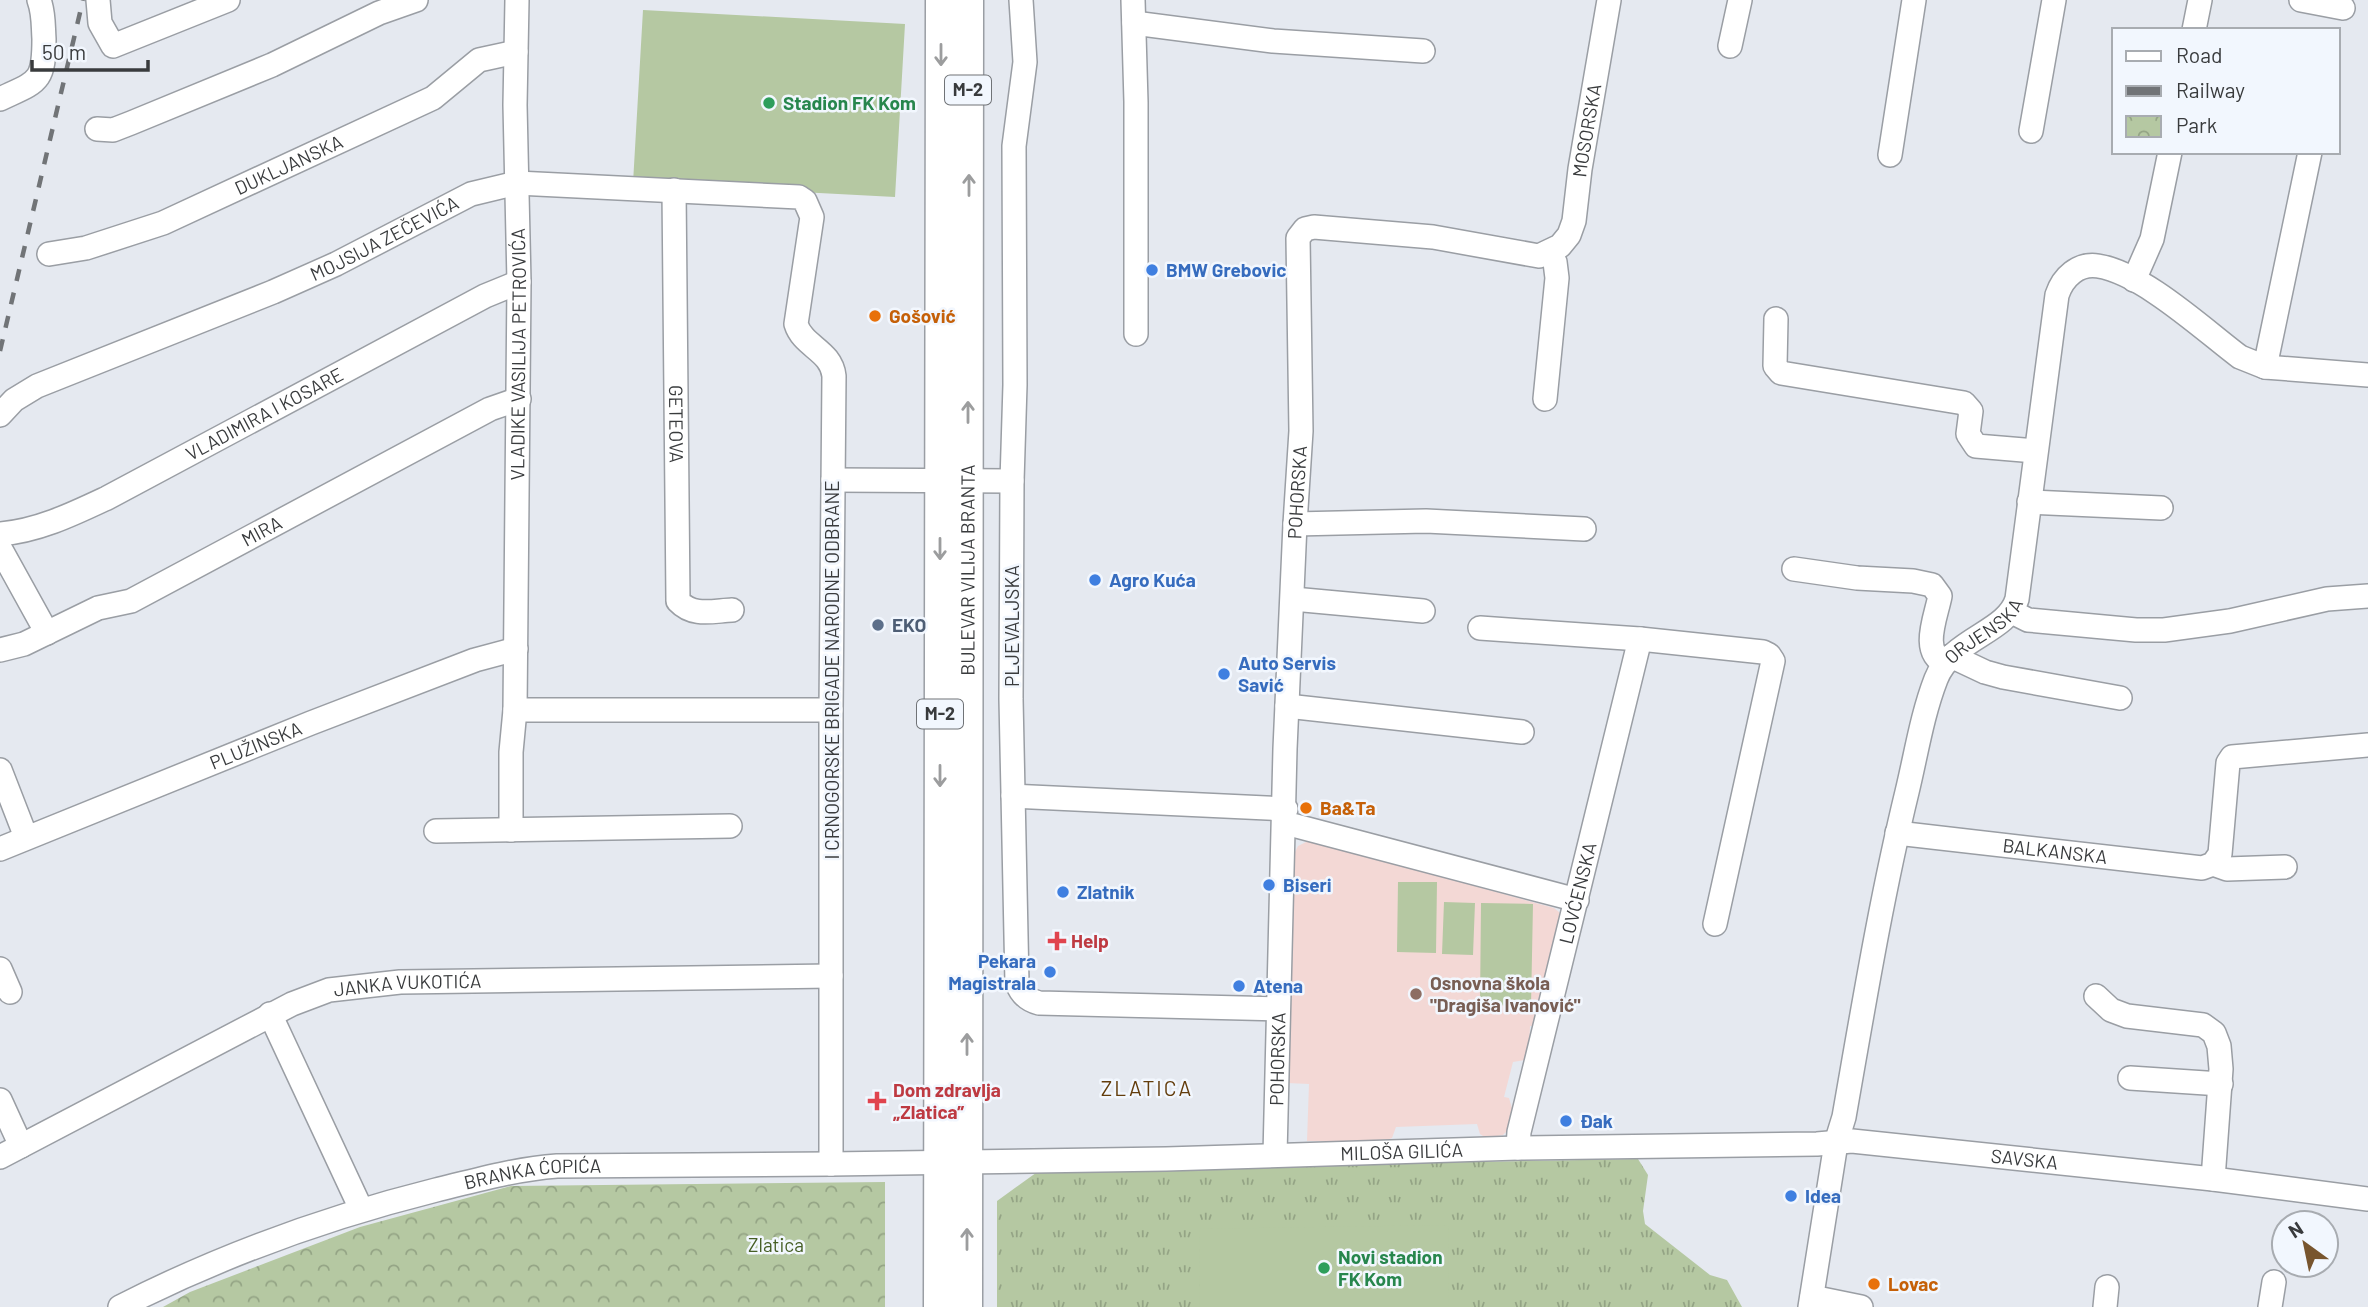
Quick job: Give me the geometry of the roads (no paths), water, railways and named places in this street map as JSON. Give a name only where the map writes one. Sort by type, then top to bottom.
[{"type":"main road","name":"BULEVAR VILIJA BRANTA","points":[[941,0],[954,480]]},
{"type":"main road","name":"BULEVAR VILIJA BRANTA","points":[[939,1307],[953,1161],[954,480],[968,0]]},
{"type":"main road","name":"BULEVAR VILIJA BRANTA","points":[[953,1161],[967,1307]]},
{"type":"street","points":[[0,99],[28,86],[44,66],[43,16],[39,0]]},
{"type":"street","points":[[97,0],[100,23],[113,46],[219,2]]},
{"type":"street","points":[[97,130],[113,130],[131,123],[272,65],[379,13],[416,0]]},
{"type":"street","name":"VLADIKE VASILIJA PETROVIĆA","points":[[511,830],[511,752],[516,710],[519,399],[517,0]]},
{"type":"street","name":"PLJEVALJSKA","points":[[1021,0],[1025,62],[1014,146],[1015,384],[1012,481],[1013,796],[1016,971],[1020,992],[1026,998],[1039,1003],[1278,1009]]},
{"type":"street","points":[[1133,0],[1136,334]]},
{"type":"street","name":"MOSORSKA","points":[[1550,253],[1565,241],[1574,221],[1586,131],[1609,0]]},
{"type":"street","points":[[1730,46],[1740,0]]},
{"type":"street","points":[[1890,155],[1914,0]]},
{"type":"street","points":[[2031,131],[2054,0]]},
{"type":"street","points":[[2194,28],[2200,0]]},
{"type":"street","points":[[2301,0],[2343,8]]},
{"type":"street","points":[[1134,23],[1273,41],[1423,51]]},
{"type":"street","name":"DUKLJANSKA","points":[[49,254],[86,248],[163,223],[433,99],[478,60],[516,52]]},
{"type":"street","points":[[2134,280],[2152,239],[2170,154]]},
{"type":"street","points":[[2265,367],[2310,154]]},
{"type":"street","name":"MOJSIJA ZEČEVIĆA","points":[[0,415],[14,400],[37,386],[285,287],[336,264],[471,194],[517,183],[799,197]]},
{"type":"street","name":"GETEOVA","points":[[674,190],[678,601],[685,609],[697,612],[732,610]]},
{"type":"street","name":"I CRNOGORSKE BRIGADE NARODNE ODBRANE","points":[[799,197],[805,201],[812,217],[796,324],[801,335],[828,358],[833,369],[831,1164]]},
{"type":"street","name":"POHORSKA","points":[[1275,1155],[1287,706],[1301,431],[1297,242],[1302,231],[1314,227],[1405,234],[1539,256],[1550,253]]},
{"type":"street","points":[[1545,399],[1557,278],[1555,262],[1550,253]]},
{"type":"street","name":"ORJENSKA","points":[[1811,1302],[1836,1143],[1844,1117],[1897,833],[1928,703],[1948,659],[2012,612],[2017,599],[2035,451],[2060,286],[2076,270],[2091,266],[2107,269],[2134,280],[2241,357],[2265,367],[2368,375]]},
{"type":"street","name":"VLADIMIRA I KOSARE","points":[[1,543],[107,498],[485,296],[519,282]]},
{"type":"street","points":[[1776,319],[1775,366],[1781,373],[1964,403],[1971,411],[1969,434],[1976,446],[2035,451]]},
{"type":"street","name":"MIRA","points":[[0,650],[24,644],[98,608],[131,601],[490,409],[519,399]]},
{"type":"street","points":[[833,480],[1012,481]]},
{"type":"street","points":[[2029,502],[2161,508]]},
{"type":"street","points":[[1295,524],[1426,521],[1584,529]]},
{"type":"street","points":[[1,543],[47,633]]},
{"type":"street","points":[[1794,569],[1932,585],[1940,597],[1931,649],[1937,660],[1948,659],[2003,677],[2120,698]]},
{"type":"street","points":[[2012,612],[2028,620],[2164,630],[2230,621],[2327,599],[2368,596]]},
{"type":"street","points":[[1293,599],[1423,611]]},
{"type":"street","points":[[1480,628],[1640,639],[1763,652],[1769,655],[1773,661],[1744,782],[1715,924]]},
{"type":"street","name":"LOVĆENSKA","points":[[1518,1148],[1519,1132],[1640,639]]},
{"type":"street","name":"PLUŽINSKA","points":[[0,849],[450,669],[516,649]]},
{"type":"street","points":[[1287,706],[1522,732]]},
{"type":"street","points":[[516,710],[831,710]]},
{"type":"street","points":[[2214,864],[2220,853],[2228,763],[2232,757],[2368,745]]},
{"type":"street","points":[[0,770],[26,837]]},
{"type":"street","points":[[1013,796],[1285,816],[1577,900]]},
{"type":"street","points":[[436,831],[730,826]]},
{"type":"street","name":"BALKANSKA","points":[[1897,833],[2195,868],[2214,864],[2227,869],[2285,867]]},
{"type":"street","points":[[0,969],[10,992]]},
{"type":"street","name":"JANKA VUKOTIĆA","points":[[0,1157],[270,1014],[329,990],[400,982],[831,976]]},
{"type":"street","points":[[2096,996],[2111,1010],[2127,1016],[2203,1025],[2214,1033],[2220,1046],[2221,1084],[2213,1179]]},
{"type":"street","points":[[270,1014],[361,1209]]},
{"type":"street","points":[[2130,1078],[2221,1084]]},
{"type":"street","points":[[0,1100],[21,1146]]},
{"type":"street","name":"SAVSKA","points":[[1836,1143],[1852,1141],[2213,1179],[2368,1199]]},
{"type":"street","name":"MILOŠA GILIĆA","points":[[953,1161],[1836,1143]]},
{"type":"street","name":"BRANKA ĆOPIĆA","points":[[120,1307],[205,1268],[361,1209],[521,1169],[557,1166],[953,1161]]},
{"type":"street","points":[[2270,1307],[2274,1282]]},
{"type":"street","points":[[1811,1302],[1861,1307]]},
{"type":"railway","points":[[0,351],[83,0]]},
{"type":"place","name":"Stadion FK Kom","points":[[769,103]]},
{"type":"place","name":"BMW Grebovic","points":[[1152,270]]},
{"type":"place","name":"Gošović","points":[[875,316]]},
{"type":"place","name":"Agro Kuća","points":[[1095,580]]},
{"type":"place","name":"EKO","points":[[878,625]]},
{"type":"place","name":"Auto Servis Savić","points":[[1224,674]]},
{"type":"place","name":"Ba&Ta","points":[[1306,808]]},
{"type":"place","name":"Biseri","points":[[1269,885]]},
{"type":"place","name":"Zlatnik","points":[[1063,892]]},
{"type":"place","name":"Help","points":[[1057,941]]},
{"type":"place","name":"Pekara Magistrala","points":[[1050,972]]},
{"type":"place","name":"Atena","points":[[1239,986]]},
{"type":"place","name":"Osnovna škola \"Dragiša Ivanović\"","points":[[1416,994]]},
{"type":"place","name":"Dom zdravlja „Zlatica”","points":[[877,1101]]},
{"type":"place","name":"Đak","points":[[1566,1121]]},
{"type":"place","name":"Idea","points":[[1791,1196]]},
{"type":"place","name":"Novi stadion FK Kom","points":[[1324,1268]]},
{"type":"place","name":"Lovac","points":[[1874,1284]]},
{"type":"district","name":"ZLATICA","points":[[1147,1089]]},
{"type":"park label","name":"Zlatica","points":[[776,1245]]}]
